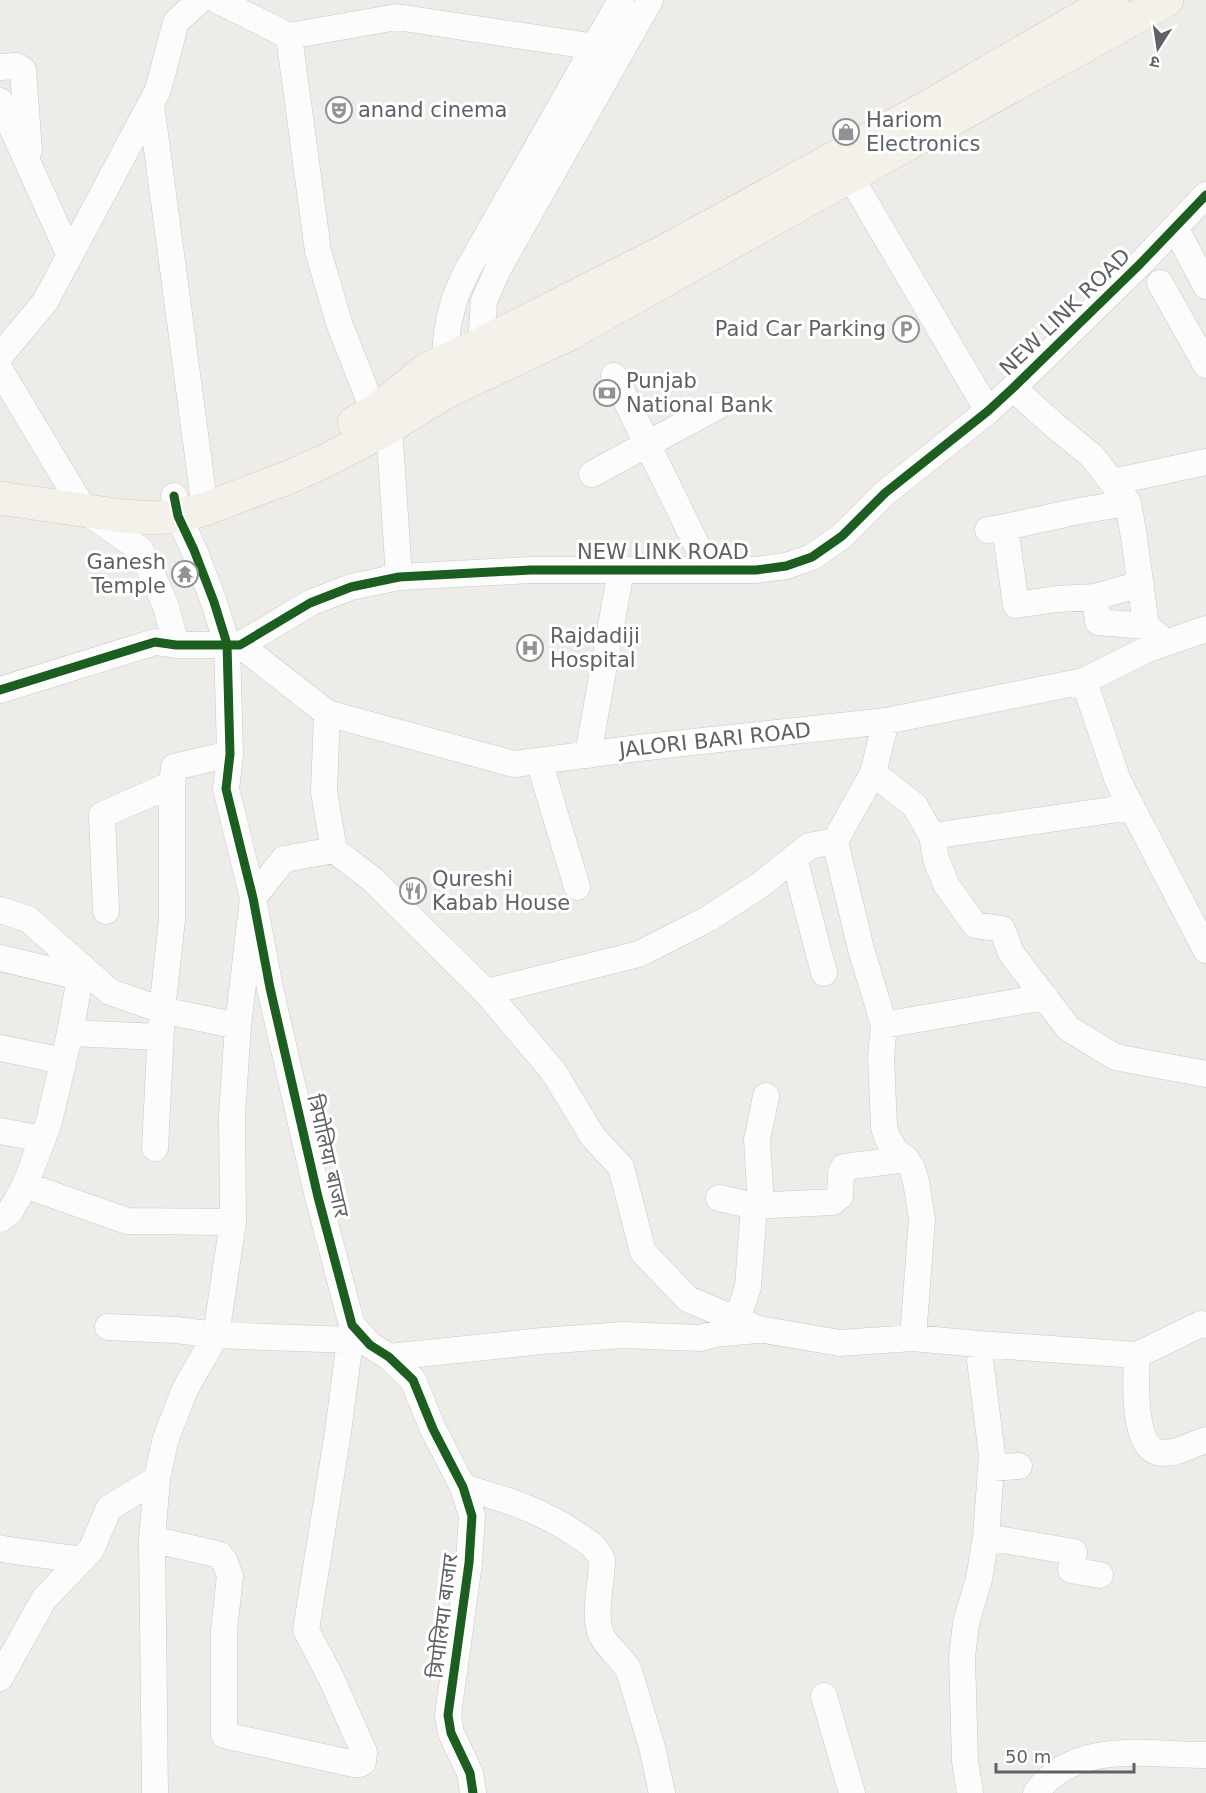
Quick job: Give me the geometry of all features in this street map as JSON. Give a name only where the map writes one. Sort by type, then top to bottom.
[{"type":"main road","points":[[0,483],[78,501],[122,516],[154,518],[190,503],[242,496],[327,460],[446,376],[482,359],[666,250],[933,104],[1112,0]]},
{"type":"main road","points":[[482,359],[569,334],[1167,0]]},
{"type":"main road","points":[[0,498],[78,501]]},
{"type":"street","points":[[0,356],[45,303],[158,90],[176,22],[200,0]]},
{"type":"street","points":[[217,0],[288,36],[397,17],[621,51]]},
{"type":"street","points":[[446,376],[447,334],[453,303],[468,269],[621,0]]},
{"type":"street","points":[[482,359],[484,301],[498,270],[650,0]]},
{"type":"street","points":[[288,36],[318,251],[339,323],[382,423],[399,577]]},
{"type":"street","points":[[0,67],[21,67],[25,75],[30,166]]},
{"type":"street","points":[[0,101],[70,256]]},
{"type":"street","name":"त्रिपोलिया बाजार","points":[[151,104],[194,550],[234,645],[230,754],[226,789],[253,898],[270,988],[351,1332],[389,1357],[413,1380],[433,1429],[463,1487],[472,1516],[470,1552],[448,1715],[451,1733],[470,1773],[473,1793]]},
{"type":"street","points":[[850,176],[988,411]]},
{"type":"street","name":"NEW LINK ROAD","points":[[0,690],[155,642],[176,645],[234,645],[310,603],[351,587],[399,577],[531,570],[756,570],[786,566],[812,557],[843,536],[885,493],[988,411],[1206,195]]},
{"type":"street","points":[[1175,227],[1206,286]]},
{"type":"street","points":[[1160,283],[1206,364]]},
{"type":"street","points":[[614,376],[709,570]]},
{"type":"street","points":[[2,379],[78,501],[140,549],[166,606],[176,645]]},
{"type":"street","points":[[1013,388],[1092,456],[1128,503],[1146,626]]},
{"type":"street","points":[[592,474],[718,406]]},
{"type":"street","points":[[1112,482],[1206,462]]},
{"type":"street","points":[[1128,503],[996,528],[1016,605],[1057,599],[1095,597],[1141,584]]},
{"type":"street","points":[[588,755],[621,570]]},
{"type":"street","points":[[1095,597],[1098,622],[1146,626],[1159,637],[1201,634]]},
{"type":"street","name":"JALORI BARI ROAD","points":[[234,645],[327,713],[514,764],[886,721],[1084,681],[1148,649],[1201,634]]},
{"type":"street","points":[[1084,681],[1118,781],[1206,950]]},
{"type":"street","points":[[327,713],[324,792],[334,850],[372,879],[486,992],[553,1071],[593,1137],[621,1167],[643,1252],[688,1299],[747,1325],[840,1342],[913,1338],[1137,1355],[1200,1324],[1206,1325]]},
{"type":"street","points":[[886,721],[873,773],[835,841],[861,949],[884,1025],[881,1057],[884,1127],[896,1152],[912,1168],[922,1219],[913,1338]]},
{"type":"street","points":[[154,1148],[162,1010],[172,920],[174,767],[230,754]]},
{"type":"street","points":[[539,761],[577,887]]},
{"type":"street","points":[[873,773],[915,806],[932,836],[936,859],[947,886],[975,925],[1002,929],[1011,953],[1068,1028],[1115,1057],[1206,1074]]},
{"type":"street","points":[[106,910],[102,815],[172,784]]},
{"type":"street","points":[[932,836],[1132,807]]},
{"type":"street","points":[[486,992],[639,954],[708,919],[760,885],[809,846],[835,841]]},
{"type":"street","points":[[155,1793],[152,1539],[157,1479],[165,1441],[185,1389],[216,1335],[233,1222],[232,1114],[238,1026],[253,898],[284,859],[334,850]]},
{"type":"street","points":[[794,858],[824,973]]},
{"type":"street","points":[[0,910],[28,919],[81,971],[110,992],[162,1010],[238,1026]]},
{"type":"street","points":[[0,958],[81,971]]},
{"type":"street","points":[[0,1219],[10,1212],[25,1185],[49,1122],[70,1033],[81,971]]},
{"type":"street","points":[[884,1025],[1046,997]]},
{"type":"street","points":[[70,1033],[160,1037]]},
{"type":"street","points":[[0,1048],[63,1061]]},
{"type":"street","points":[[747,1325],[747,1287],[758,1206],[757,1140],[766,1096]]},
{"type":"street","points":[[0,1131],[43,1138]]},
{"type":"street","points":[[719,1198],[758,1206],[833,1202],[840,1196],[841,1172],[844,1167],[906,1160]]},
{"type":"street","points":[[25,1185],[127,1221],[233,1222]]},
{"type":"street","points":[[389,1357],[623,1335],[700,1338],[747,1325]]},
{"type":"street","points":[[108,1327],[176,1330],[216,1335],[351,1332],[338,1432],[306,1630],[332,1678],[364,1752],[363,1762],[354,1764],[224,1735],[224,1630],[230,1576],[225,1562],[220,1556],[152,1539]]},
{"type":"street","points":[[970,1793],[965,1761],[962,1657],[966,1623],[979,1580],[986,1537],[992,1468],[978,1344]]},
{"type":"street","points":[[1137,1355],[1138,1413],[1144,1440],[1148,1446],[1152,1450],[1165,1453],[1206,1440]]},
{"type":"street","points":[[992,1468],[1018,1466]]},
{"type":"street","points":[[0,1678],[44,1599],[91,1550],[109,1508],[157,1479]]},
{"type":"street","points":[[463,1487],[519,1503],[542,1513],[588,1542],[600,1553],[602,1560],[598,1603],[601,1635],[624,1661],[629,1671],[652,1747],[662,1793]]},
{"type":"street","points":[[986,1537],[1074,1552],[1071,1570],[1100,1575]]},
{"type":"street","points":[[0,1548],[82,1560]]},
{"type":"street","points":[[824,1695],[852,1793]]},
{"type":"street","points":[[1036,1793],[1044,1782],[1059,1771],[1071,1763],[1091,1756],[1136,1753],[1206,1755]]},
{"type":"cycle path","points":[[0,690],[155,642],[176,645],[240,645],[310,603],[351,587],[399,577],[531,570],[756,570],[786,566],[812,557],[842,536],[885,493],[988,411],[1140,264],[1206,195]]},
{"type":"cycle path","points":[[174,496],[178,516],[214,602],[227,644],[230,754],[226,789],[253,898],[270,988],[318,1197],[352,1325],[370,1345],[389,1357],[413,1380],[433,1429],[463,1487],[472,1516],[469,1563],[448,1715],[451,1733],[470,1773],[473,1793]]},
{"type":"place","name":"anand cinema","points":[[339,110]]},
{"type":"place","name":"Hariom Electronics","points":[[846,132]]},
{"type":"place","name":"Paid Car Parking","points":[[906,329]]},
{"type":"place","name":"Punjab National Bank","points":[[607,393]]},
{"type":"place","name":"Ganesh Temple","points":[[185,574]]},
{"type":"place","name":"Rajdadiji Hospital","points":[[530,648]]},
{"type":"place","name":"Qureshi Kabab House","points":[[413,891]]}]
